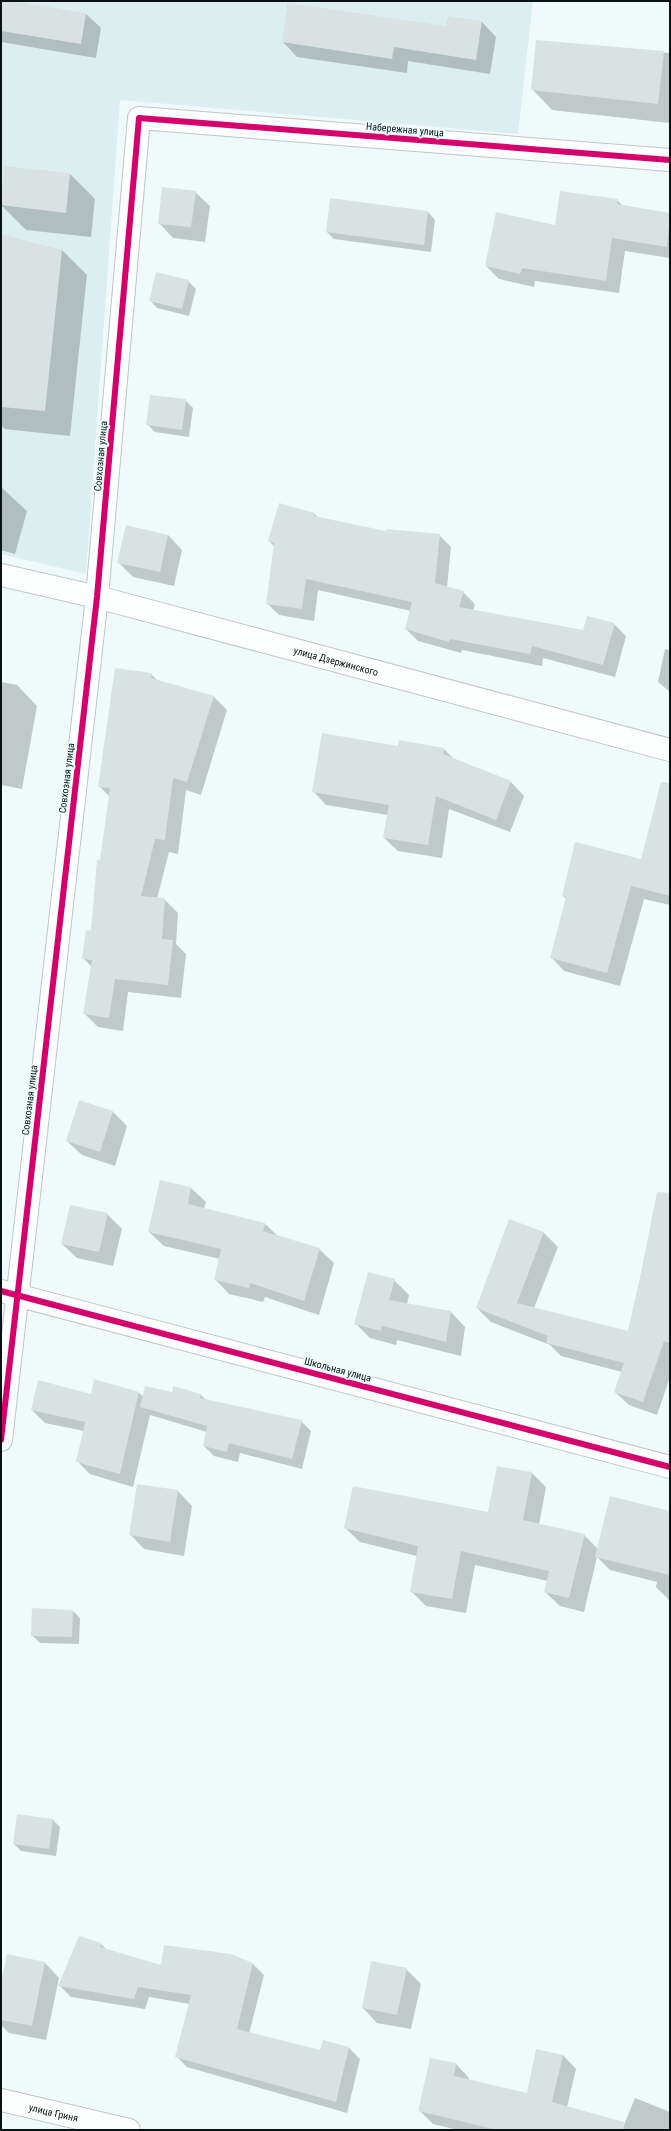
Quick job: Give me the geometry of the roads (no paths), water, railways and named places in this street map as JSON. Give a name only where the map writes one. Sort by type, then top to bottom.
[{"type":"street","name":"Набережная улица","points":[[139,118],[670,160]]},
{"type":"street","name":"Совхозная улица","points":[[1,1440],[9,1293],[97,597],[139,118]]},
{"type":"street","name":"улица Дзержинского","points":[[1,575],[97,597],[670,750]]},
{"type":"street","name":"Школьная улица","points":[[9,1293],[670,1467]]},
{"type":"street","name":"улица Гриня","points":[[1,2100],[129,2130]]}]
